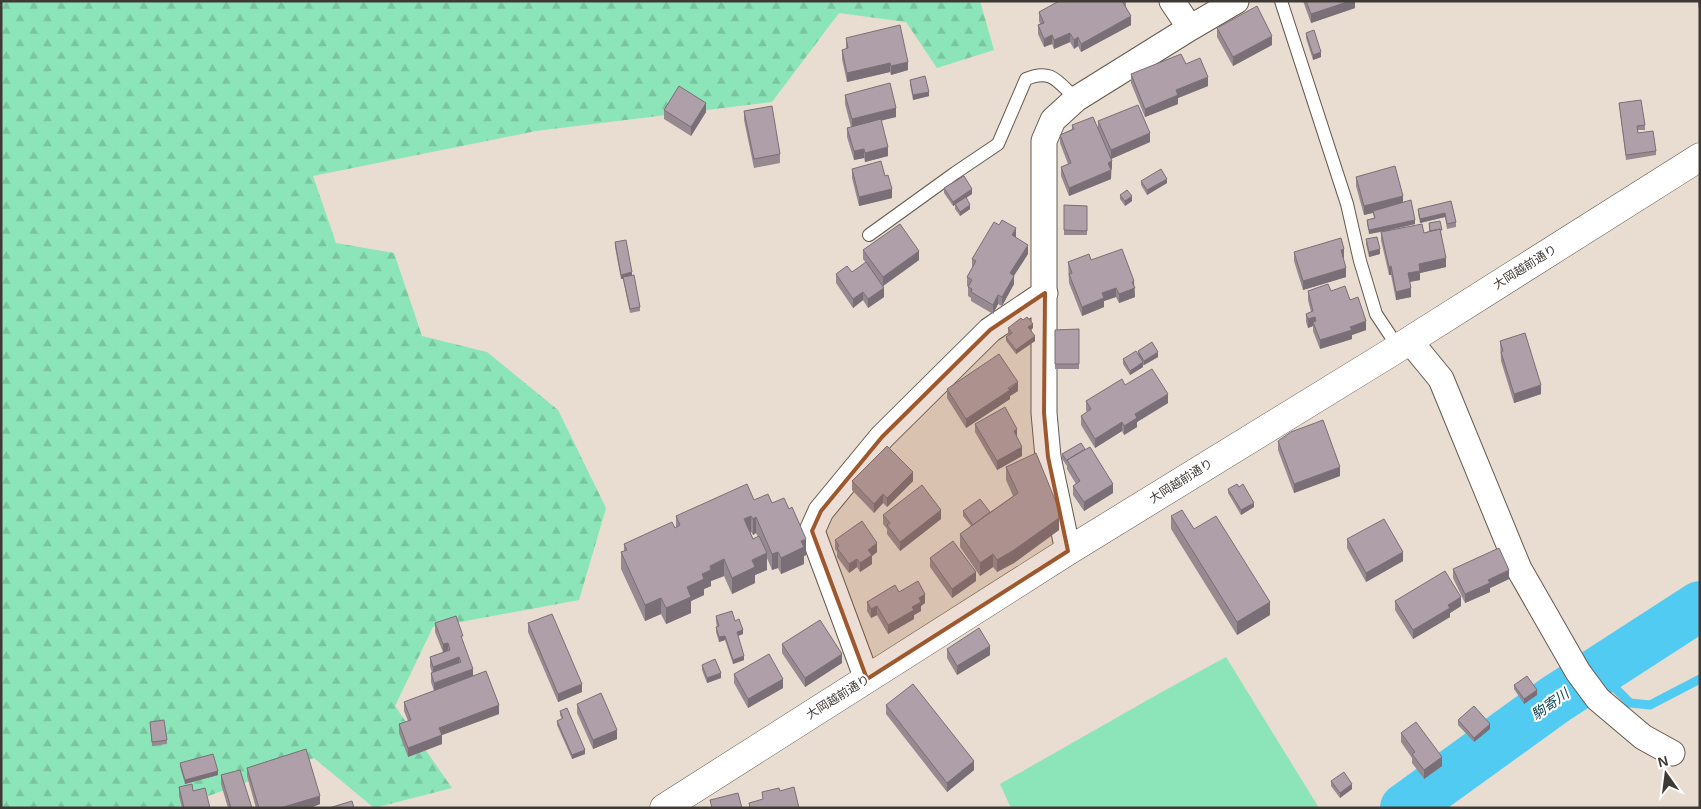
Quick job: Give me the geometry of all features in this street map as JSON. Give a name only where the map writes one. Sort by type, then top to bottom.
[{"type":"street","points":[[1172,1],[1190,28]]},
{"type":"street","points":[[1068,551],[1048,457],[1044,413],[1044,141],[1053,120],[1076,99],[1236,1]]},
{"type":"street","name":"大岡越前通り","points":[[664,808],[689,800],[866,679],[1700,157]]},
{"type":"street","points":[[866,679],[812,531],[821,511],[882,437],[970,349],[990,330],[1045,293]]},
{"type":"street","points":[[1404,344],[1441,379],[1519,569],[1583,679],[1598,699],[1643,737],[1672,753]]},
{"type":"lane","points":[[1281,1],[1347,204],[1360,261],[1376,314],[1404,344]]},
{"type":"lane","points":[[869,236],[955,172],[998,144],[1026,79],[1039,73],[1053,77],[1076,99]]},
{"type":"highlighted area","points":[[1045,293],[1044,413],[1048,457],[1068,551],[867,679],[812,531],[821,511],[882,437],[990,330]]},
{"type":"green space","points":[[1,1],[980,1],[994,50],[937,68],[906,22],[839,13],[772,102],[536,131],[313,176],[336,243],[394,253],[422,336],[487,352],[558,410],[606,508],[579,600],[433,627],[395,706],[452,788],[374,808],[314,758],[175,808],[1,808]]},
{"type":"green space","points":[[1226,657],[1319,808],[1011,808],[1000,784]]},
{"type":"building","points":[[1059,1],[1122,1],[1131,16],[1081,44],[1078,37],[1074,40],[1070,33],[1054,40],[1052,35],[1044,39],[1038,25],[1044,23],[1039,12]]},
{"type":"building","points":[[1306,1],[1350,1],[1311,14]]},
{"type":"building","points":[[1257,6],[1272,36],[1233,57],[1217,28]]},
{"type":"building","points":[[900,25],[908,62],[891,66],[890,63],[847,73],[842,50],[848,48],[846,38]]},
{"type":"building","points":[[1314,30],[1321,52],[1313,55],[1306,33]]},
{"type":"building","points":[[1181,54],[1186,64],[1200,58],[1208,77],[1176,90],[1178,95],[1145,109],[1131,74]]},
{"type":"building","points":[[925,76],[929,92],[913,95],[910,80]]},
{"type":"building","points":[[890,83],[896,108],[852,119],[845,95]]},
{"type":"building","points":[[679,86],[706,103],[691,127],[664,110]]},
{"type":"building","points":[[1641,100],[1645,125],[1637,126],[1638,133],[1653,131],[1656,151],[1626,155],[1619,103]]},
{"type":"building","points":[[1138,105],[1150,133],[1111,150],[1098,121]]},
{"type":"building","points":[[772,106],[780,154],[754,159],[744,111]]},
{"type":"building","points":[[1093,117],[1112,161],[1108,163],[1111,170],[1069,188],[1061,167],[1071,163],[1060,135],[1074,129],[1072,125]]},
{"type":"building","points":[[881,119],[888,147],[865,153],[864,149],[854,151],[847,128]]},
{"type":"building","points":[[881,161],[885,176],[888,175],[892,189],[859,197],[852,169]]},
{"type":"building","points":[[1395,166],[1403,196],[1364,206],[1356,177]]},
{"type":"building","points":[[1161,169],[1167,179],[1147,190],[1141,181]]},
{"type":"building","points":[[964,176],[972,189],[953,202],[944,188]]},
{"type":"building","points":[[1127,190],[1132,196],[1125,201],[1120,195]]},
{"type":"building","points":[[966,197],[970,205],[960,212],[955,204]]},
{"type":"building","points":[[1411,200],[1415,220],[1369,230],[1367,220],[1375,218],[1373,211]]},
{"type":"building","points":[[1451,201],[1456,222],[1447,224],[1445,213],[1420,219],[1418,209]]},
{"type":"building","points":[[1064,205],[1087,206],[1087,231],[1064,230]]},
{"type":"building","points":[[1002,220],[1016,228],[1012,235],[1028,245],[1010,273],[1014,276],[1002,297],[998,295],[993,305],[971,292],[972,289],[968,287],[972,280],[967,277],[976,261],[972,259],[994,222],[999,225]]},
{"type":"building","points":[[1440,221],[1442,230],[1430,231],[1429,223]]},
{"type":"building","points":[[900,224],[919,251],[883,277],[863,250]]},
{"type":"building","points":[[1422,224],[1424,233],[1440,229],[1446,258],[1419,264],[1420,271],[1408,273],[1411,288],[1396,292],[1381,232]]},
{"type":"building","points":[[1377,237],[1380,249],[1369,252],[1366,239]]},
{"type":"building","points":[[1341,238],[1344,249],[1341,250],[1346,268],[1303,281],[1294,252]]},
{"type":"building","points":[[626,240],[632,272],[621,275],[615,242]]},
{"type":"building","points":[[1122,249],[1135,288],[1119,294],[1116,288],[1102,293],[1104,298],[1082,307],[1069,274],[1072,273],[1068,262],[1089,254],[1091,260]]},
{"type":"building","points":[[866,262],[884,288],[868,299],[863,292],[853,299],[836,274],[847,266],[852,272]]},
{"type":"building","points":[[634,275],[640,307],[630,309],[623,277]]},
{"type":"building","points":[[1328,284],[1331,291],[1345,286],[1350,300],[1358,297],[1366,321],[1350,327],[1352,330],[1320,340],[1313,322],[1316,321],[1315,317],[1308,319],[1306,314],[1313,311],[1308,291]]},
{"type":"building","points":[[1027,317],[1033,324],[1028,327],[1035,336],[1016,350],[1006,337],[1012,333],[1008,328],[1021,318],[1023,320]]},
{"type":"building","points":[[1079,329],[1079,364],[1055,364],[1055,330]]},
{"type":"building","points":[[1525,333],[1541,385],[1514,394],[1501,352],[1503,351],[1500,341]]},
{"type":"building","points":[[1152,342],[1158,352],[1144,361],[1138,351]]},
{"type":"building","points":[[1136,351],[1143,362],[1130,371],[1123,359]]},
{"type":"building","points":[[999,354],[1018,382],[1008,388],[1010,390],[966,419],[947,389]]},
{"type":"building","points":[[1152,369],[1168,394],[1135,414],[1137,418],[1124,426],[1122,422],[1095,439],[1081,416],[1091,409],[1086,401],[1122,379],[1125,385]]},
{"type":"building","points":[[1005,407],[1017,429],[1014,431],[1022,447],[997,461],[975,424]]},
{"type":"building","points":[[1323,420],[1340,467],[1294,484],[1278,441],[1291,432]]},
{"type":"building","points":[[1081,443],[1085,449],[1067,461],[1062,454]]},
{"type":"building","points":[[887,446],[913,472],[887,498],[883,494],[874,504],[852,481]]},
{"type":"building","points":[[1090,447],[1113,484],[1084,502],[1073,486],[1080,481],[1067,460]]},
{"type":"building","points":[[1036,453],[1058,507],[1059,518],[997,560],[993,554],[980,563],[960,534],[1018,493],[1006,467]]},
{"type":"building","points":[[747,484],[754,500],[768,494],[772,503],[784,498],[789,509],[792,507],[806,539],[801,541],[804,547],[781,558],[778,552],[772,554],[756,517],[753,519],[751,516],[744,519],[753,539],[759,536],[767,553],[752,560],[755,567],[732,578],[724,559],[710,566],[711,570],[702,574],[704,579],[687,587],[691,597],[666,608],[661,598],[645,605],[621,552],[627,550],[624,544],[672,522],[675,528],[680,525],[676,516]]},
{"type":"building","points":[[1237,484],[1239,487],[1243,484],[1254,503],[1241,510],[1228,489]]},
{"type":"building","points":[[922,485],[941,510],[900,542],[887,525],[890,523],[883,515]]},
{"type":"building","points":[[980,499],[990,512],[973,525],[963,511]]},
{"type":"building","points":[[1182,510],[1194,529],[1216,516],[1270,602],[1237,622],[1171,516]]},
{"type":"building","points":[[1384,519],[1403,552],[1366,573],[1347,539]]},
{"type":"building","points":[[862,521],[877,543],[868,550],[872,555],[860,563],[857,559],[849,564],[837,548],[839,546],[835,540]]},
{"type":"building","points":[[953,541],[976,572],[952,589],[930,558]]},
{"type":"building","points":[[1499,548],[1509,570],[1488,580],[1490,583],[1465,594],[1453,569]]},
{"type":"building","points":[[1445,571],[1461,597],[1448,605],[1450,608],[1413,630],[1395,601]]},
{"type":"building","points":[[918,581],[925,594],[919,598],[921,602],[912,607],[914,610],[888,625],[877,606],[871,609],[867,602],[895,585],[899,592]]},
{"type":"building","points":[[732,611],[735,621],[739,619],[743,630],[737,632],[744,656],[733,660],[725,636],[719,637],[716,627],[719,626],[716,616]]},
{"type":"building","points":[[552,614],[582,684],[558,694],[528,623]]},
{"type":"building","points":[[456,616],[473,669],[434,683],[431,673],[461,662],[459,657],[433,667],[430,657],[450,650],[448,643],[443,644],[435,623]]},
{"type":"building","points":[[820,620],[842,654],[805,678],[782,644]]},
{"type":"building","points":[[979,628],[990,646],[957,666],[947,649]]},
{"type":"building","points":[[769,654],[783,679],[748,699],[734,674]]},
{"type":"building","points":[[715,659],[721,673],[707,678],[702,665]]},
{"type":"building","points":[[486,671],[499,705],[439,728],[442,735],[408,748],[399,724],[411,720],[404,702]]},
{"type":"building","points":[[1527,676],[1537,690],[1524,699],[1514,685]]},
{"type":"building","points":[[913,684],[974,761],[947,783],[886,705]]},
{"type":"building","points":[[601,693],[617,730],[593,740],[577,704]]},
{"type":"building","points":[[1474,706],[1490,724],[1474,738],[1458,720]]},
{"type":"building","points":[[567,708],[585,750],[572,755],[557,721],[563,718],[560,711]]},
{"type":"building","points":[[164,720],[167,740],[152,742],[150,722]]},
{"type":"building","points":[[1416,722],[1442,757],[1424,770],[1412,754],[1415,752],[1401,733]]},
{"type":"building","points":[[306,749],[320,796],[280,808],[259,808],[247,768]]},
{"type":"building","points":[[213,754],[218,771],[185,780],[180,763]]},
{"type":"building","points":[[240,770],[252,808],[231,808],[221,775]]},
{"type":"building","points":[[1344,772],[1352,784],[1340,793],[1331,781]]},
{"type":"building","points":[[192,784],[193,791],[205,788],[210,808],[184,808],[179,787]]},
{"type":"building","points":[[794,787],[799,808],[750,808],[749,803],[763,799],[762,792],[779,788],[780,791]]},
{"type":"building","points":[[738,793],[742,808],[712,808],[710,800]]},
{"type":"building","points":[[352,801],[354,808],[329,808]]},
{"type":"waterway","name":"駒寄川","points":[[1405,808],[1556,699],[1700,606]]},
{"type":"waterway","points":[[1599,672],[1630,703],[1650,705],[1700,679]]}]
